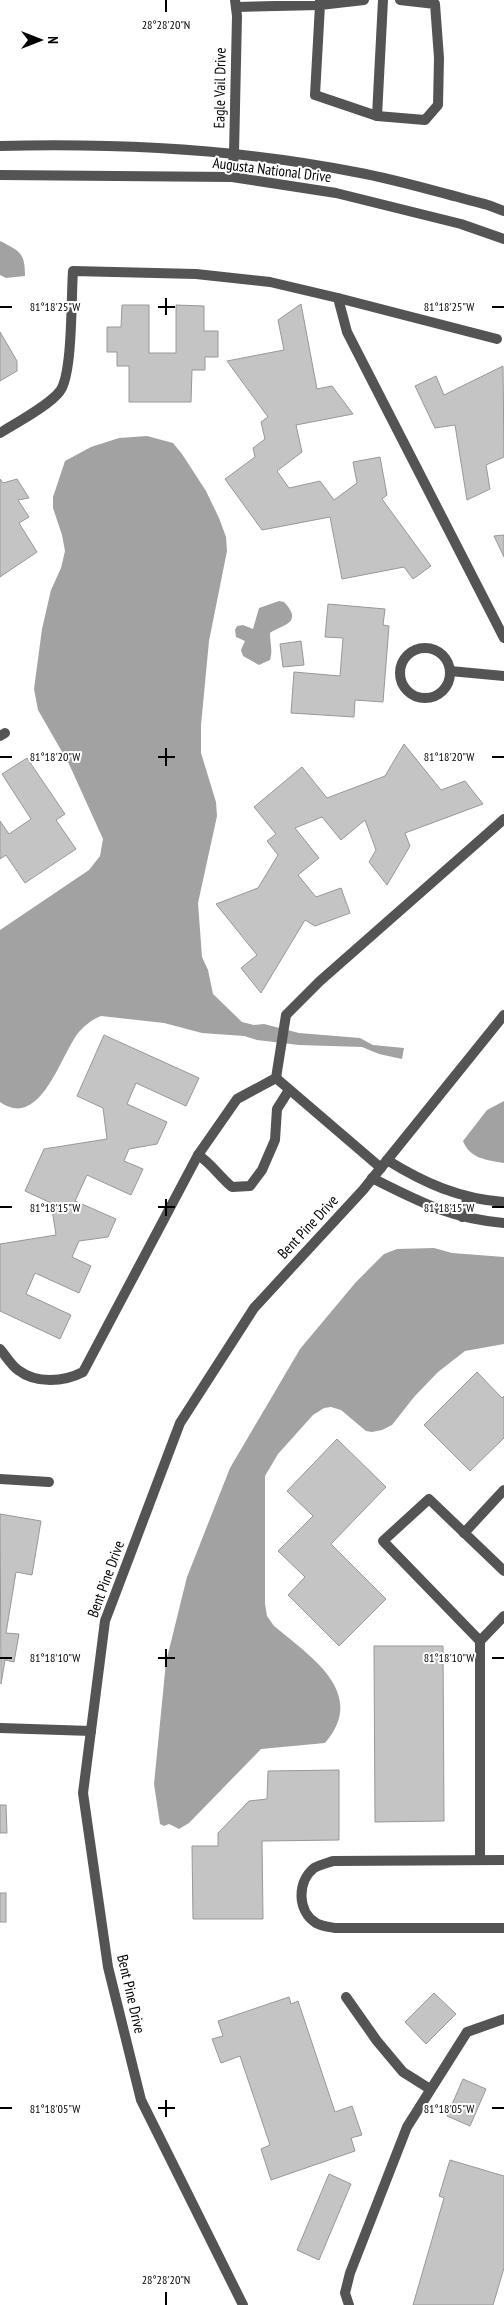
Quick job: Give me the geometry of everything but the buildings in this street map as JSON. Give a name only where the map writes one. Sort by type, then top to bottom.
[{"type":"street","points":[[235,3],[364,0]]},
{"type":"street","points":[[377,116],[382,0]]},
{"type":"street","points":[[320,2],[315,95],[377,116],[425,120],[438,105],[439,58],[435,4],[400,0]]},
{"type":"street","name":"Eagle Vail Drive","points":[[232,177],[234,153],[235,3]]},
{"type":"street","name":"Augusta National Drive","points":[[0,146],[62,144],[234,153],[356,172],[488,205],[504,211]]},
{"type":"street","name":"Augusta National Drive","points":[[0,175],[232,177],[336,193],[461,224],[504,239]]},
{"type":"street","points":[[0,433],[36,410],[61,390],[68,366],[73,272],[196,274],[270,282],[497,339]]},
{"type":"street","points":[[338,298],[347,332],[504,638]]},
{"type":"street","points":[[422,647],[430,648],[444,656],[450,671],[446,687],[440,693],[424,698],[408,692],[400,678],[402,661],[414,650],[422,647]]},
{"type":"street","points":[[450,671],[504,676]]},
{"type":"street","points":[[276,1078],[286,1015],[320,981],[504,819]]},
{"type":"street","name":"Bent Pine Drive","points":[[243,2305],[141,2100],[108,1967],[83,1793],[105,1621],[180,1423],[254,1308],[384,1164],[504,1015]]},
{"type":"street","points":[[276,1078],[384,1164],[418,1180],[468,1197],[504,1202]]},
{"type":"street","points":[[0,1349],[19,1371],[36,1377],[56,1381],[69,1380],[82,1372],[198,1155],[237,1099],[276,1078]]},
{"type":"street","points":[[198,1155],[206,1160],[215,1172],[232,1187],[250,1186],[262,1170],[275,1140],[277,1109],[289,1090]]},
{"type":"street","points":[[372,1178],[444,1213],[504,1223]]},
{"type":"street","points":[[462,1217],[468,1197]]},
{"type":"street","points":[[0,1479],[49,1482]]},
{"type":"street","points":[[464,1533],[504,1490]]},
{"type":"street","points":[[480,1860],[480,1641],[384,1541],[429,1499],[504,1571]]},
{"type":"street","points":[[480,1641],[504,1616]]},
{"type":"street","points":[[0,1728],[91,1731]]},
{"type":"street","points":[[504,1860],[333,1861],[314,1868],[304,1882],[300,1896],[305,1914],[317,1924],[335,1928],[504,1928]]},
{"type":"street","points":[[346,1997],[402,2072],[430,2090]]},
{"type":"street","points":[[349,2305],[345,2293],[350,2273],[407,2127],[467,2032],[504,2019]]},
{"type":"shaded area","points":[[0,241],[17,250],[20,254],[24,262],[25,276],[6,278],[0,275]]},
{"type":"shaded area","points":[[147,436],[173,443],[182,454],[206,491],[226,537],[227,551],[209,641],[201,725],[201,753],[216,802],[217,816],[198,903],[202,957],[208,970],[213,994],[242,1022],[254,1025],[264,1024],[299,1033],[360,1038],[373,1045],[404,1048],[402,1059],[379,1054],[362,1047],[299,1045],[257,1040],[244,1036],[202,1033],[164,1023],[101,1016],[79,1032],[48,1086],[38,1098],[27,1106],[14,1108],[0,1102],[0,930],[89,870],[100,856],[103,839],[69,764],[38,710],[34,689],[42,629],[51,590],[61,568],[65,551],[53,508],[53,497],[65,461],[91,447],[119,438]]},
{"type":"shaded area","points":[[279,601],[284,602],[290,609],[291,619],[289,623],[270,633],[270,660],[259,665],[243,656],[241,650],[245,641],[236,637],[235,630],[237,626],[243,625],[253,629],[259,608]]},
{"type":"shaded area","points":[[504,1101],[504,1163],[480,1158],[470,1152],[463,1141],[487,1110]]},
{"type":"shaded area","points":[[434,1248],[452,1253],[504,1257],[504,1344],[465,1351],[438,1372],[414,1397],[392,1425],[382,1430],[366,1431],[341,1410],[331,1407],[324,1408],[313,1415],[278,1454],[265,1476],[265,1604],[267,1616],[274,1626],[304,1650],[330,1677],[338,1692],[340,1708],[337,1725],[325,1743],[261,1749],[189,1823],[179,1829],[169,1824],[164,1826],[160,1824],[154,1784],[166,1662],[187,1577],[230,1468],[300,1349],[356,1282],[384,1254],[397,1249]]}]
